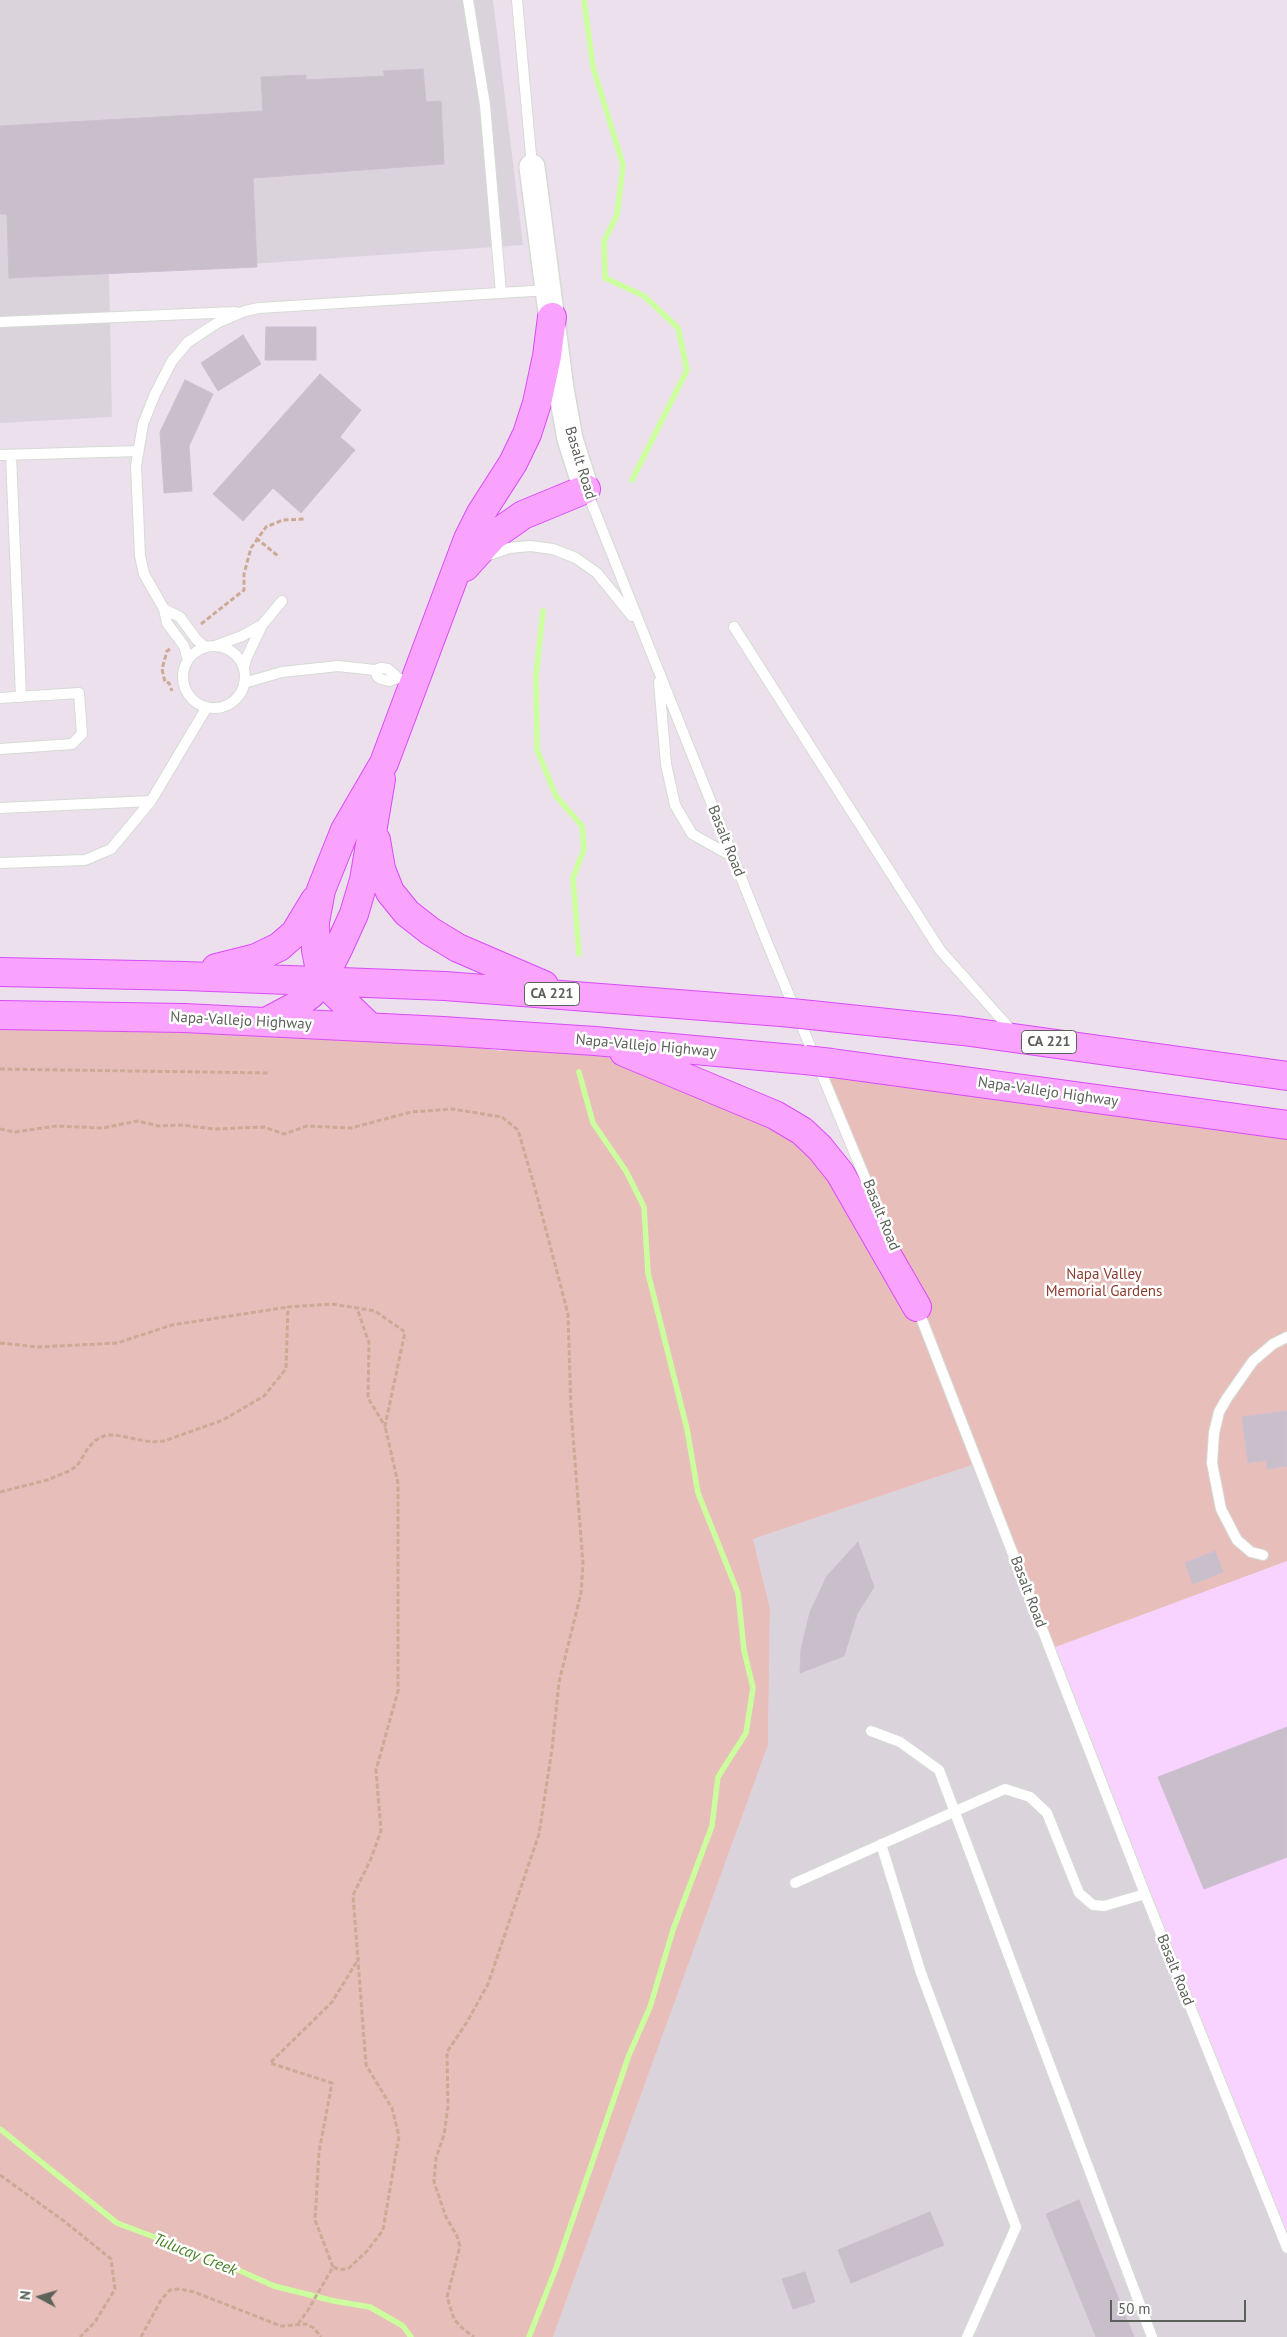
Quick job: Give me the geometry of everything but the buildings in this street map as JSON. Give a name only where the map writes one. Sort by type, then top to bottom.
[{"type":"main road","points":[[265,1022],[294,1007],[311,994],[322,981],[354,914],[364,880],[384,763],[406,680],[451,589],[468,540],[481,513],[513,463],[527,434],[537,403],[547,356],[552,317]]},
{"type":"main road","points":[[451,589],[469,560],[493,536],[523,515],[586,489]]},
{"type":"main road","points":[[185,976],[256,958],[279,947],[295,933],[321,890],[345,830],[384,763]]},
{"type":"main road","points":[[376,811],[376,843],[381,869],[390,892],[407,913],[430,931],[458,948],[566,995]]},
{"type":"main road","points":[[321,890],[315,922],[316,950],[322,981],[370,1027]]},
{"type":"main road","name":"CA 221","points":[[0,972],[322,981],[566,995],[781,1012],[1018,1038],[1287,1076]]},
{"type":"main road","name":"Napa-Vallejo Highway","points":[[0,1015],[184,1018],[594,1040],[832,1063],[1287,1124]]},
{"type":"main road","points":[[594,1040],[775,1115],[802,1131],[820,1148],[840,1173],[917,1307]]},
{"type":"street","name":"Basalt Road","points":[[532,168],[570,439],[586,489]]},
{"type":"lane","points":[[468,0],[485,105],[501,293]]},
{"type":"lane","points":[[517,0],[532,168]]},
{"type":"lane","points":[[0,322],[244,311],[287,306],[548,290]]},
{"type":"lane","points":[[188,660],[184,646],[166,622],[164,609],[144,574],[140,556],[136,494],[138,451],[143,424],[155,394],[179,352],[208,327],[244,311]]},
{"type":"lane","points":[[20,696],[5,455],[138,451]]},
{"type":"lane","name":"Basalt Road","points":[[586,489],[733,857],[917,1307],[1145,1894],[1287,2248]]},
{"type":"lane","points":[[451,589],[470,567],[488,554],[516,547],[530,546],[553,549],[576,558],[597,573],[641,628]]},
{"type":"lane","points":[[262,625],[242,636],[197,650],[188,660],[183,679],[190,697],[207,707],[226,706],[241,692],[244,683],[246,659],[262,625],[282,601]]},
{"type":"lane","points":[[164,609],[180,616],[196,639],[210,646],[230,650],[236,655],[244,668]]},
{"type":"lane","points":[[734,627],[940,950],[1018,1038]]},
{"type":"lane","points":[[244,683],[282,672],[338,666],[374,670],[388,669],[406,680]]},
{"type":"lane","points":[[658,671],[666,764],[674,805],[692,834],[733,857]]},
{"type":"lane","points":[[0,698],[80,693],[82,734],[72,744],[0,749]]},
{"type":"lane","points":[[0,862],[85,860],[111,849],[151,801],[207,707]]},
{"type":"lane","points":[[0,808],[151,801]]},
{"type":"lane","points":[[1263,1555],[1251,1552],[1237,1540],[1221,1509],[1212,1463],[1214,1433],[1219,1412],[1253,1361],[1273,1344],[1287,1337]]},
{"type":"lane","points":[[871,1731],[900,1742],[939,1770],[1152,2337]]},
{"type":"lane","points":[[795,1883],[1005,1789],[1030,1797],[1047,1812],[1080,1893],[1093,1906],[1104,1906],[1145,1894]]},
{"type":"lane","points":[[881,1844],[921,1973],[1016,2227],[967,2337]]},
{"type":"path","points":[[198,626],[244,590],[246,564],[256,538],[266,527],[272,523],[292,518],[305,519]]},
{"type":"path","points":[[256,538],[278,556]]},
{"type":"path","points":[[172,691],[169,683],[165,682],[162,668],[167,651],[174,646]]},
{"type":"path","points":[[0,1069],[270,1072]]},
{"type":"path","points":[[0,1129],[15,1132],[56,1126],[104,1128],[138,1121],[158,1126],[181,1125],[214,1129],[264,1128],[284,1134],[306,1126],[351,1128],[411,1112],[452,1109],[502,1117],[518,1130],[568,1314],[571,1410],[583,1564],[580,1593],[559,1682],[548,1785],[539,1834],[488,1984],[467,2022],[449,2046],[448,2052],[448,2106],[444,2135],[435,2165],[434,2182],[446,2217],[457,2236],[460,2246],[447,2297],[454,2319],[474,2337]]},
{"type":"path","points":[[0,1343],[38,1347],[117,1343],[172,1324],[288,1306],[332,1304],[375,1311],[405,1332],[385,1426]]},
{"type":"path","points":[[0,1492],[47,1480],[69,1471],[77,1466],[88,1448],[96,1440],[106,1435],[115,1434],[152,1442],[164,1441],[223,1420],[264,1396],[286,1369],[288,1306]]},
{"type":"path","points":[[357,1308],[369,1343],[368,1398],[385,1426],[398,1483],[398,1691],[376,1770],[381,1831],[370,1861],[353,1895],[359,1957],[366,2065],[392,2108],[399,2136],[383,2230],[367,2251],[348,2268],[340,2270],[333,2267],[315,2220],[319,2152],[332,2083],[270,2063],[332,2002],[359,1957]]},
{"type":"path","points":[[0,2176],[64,2221],[111,2259],[115,2289],[95,2322],[80,2337]]},
{"type":"path","points":[[298,2324],[333,2267]]},
{"type":"path","points":[[141,2337],[161,2300],[170,2290],[180,2289],[194,2292],[281,2326],[306,2324],[314,2328],[321,2337]]},
{"type":"shaded area","points":[[0,0],[493,0],[523,245],[109,274],[112,417],[0,423]]},
{"type":"shaded area","points":[[978,1463],[1287,2248],[1287,2337],[553,2337],[768,1745],[770,1609],[753,1539]]},
{"type":"shaded area","points":[[1287,1561],[1287,2241],[1050,1649]]},
{"type":"green space","name":"Napa Valley Memorial Gardens","points":[[0,1015],[370,1027],[500,1051],[512,1049],[511,1035],[595,1041],[802,1131],[915,1303],[818,1064],[1287,1125],[1287,1561],[1050,1649],[978,1463],[753,1539],[770,1609],[768,1745],[553,2337],[0,2337]]},
{"type":"waterway","points":[[584,0],[593,67],[623,165],[617,215],[604,241],[605,278],[644,296],[678,328],[687,370],[632,480]]},
{"type":"waterway","points":[[543,611],[536,675],[537,750],[556,796],[582,826],[584,849],[573,878],[579,954]]},
{"type":"waterway","points":[[529,2337],[556,2268],[629,2055],[650,2007],[673,1930],[712,1826],[718,1777],[746,1733],[753,1688],[744,1650],[738,1593],[698,1493],[687,1429],[648,1273],[644,1207],[626,1171],[593,1123],[579,1072]]},
{"type":"waterway","name":"Tulucay Creek","points":[[0,2129],[117,2223],[218,2261],[274,2286],[334,2301],[370,2307],[403,2326],[411,2337]]}]
